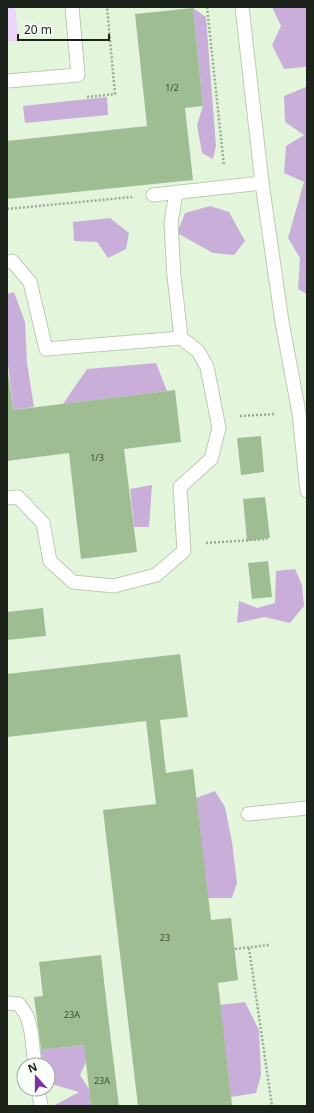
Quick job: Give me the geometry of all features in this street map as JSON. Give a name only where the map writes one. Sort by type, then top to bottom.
[{"type":"lane","points":[[7,81],[78,75],[72,7]]},
{"type":"lane","points":[[242,7],[262,183],[282,322],[299,413],[307,491]]},
{"type":"lane","points":[[153,195],[262,183]]},
{"type":"lane","points":[[176,192],[171,223],[174,276],[181,338]]},
{"type":"lane","points":[[7,262],[12,261],[30,282],[46,349],[181,338],[198,351],[207,367],[219,428],[211,459],[180,487],[184,551],[156,575],[114,586],[73,582],[50,561],[43,524],[18,497],[7,498]]},
{"type":"lane","points":[[248,814],[307,808]]},
{"type":"lane","points":[[7,1003],[19,1004],[28,1016],[34,1057]]},
{"type":"path","points":[[207,7],[226,187]]},
{"type":"path","points":[[7,209],[153,195]]},
{"type":"path","points":[[217,418],[299,413]]},
{"type":"path","points":[[183,544],[267,539]]},
{"type":"path","points":[[235,949],[269,945]]},
{"type":"path","points":[[249,948],[272,1106]]},
{"type":"shaded area","points":[[7,7],[15,7],[19,41],[7,42]]},
{"type":"shaded area","points":[[272,7],[307,7],[307,64],[305,67],[284,69],[272,45],[281,26]]},
{"type":"shaded area","points":[[193,8],[206,17],[216,146],[213,159],[202,153],[197,125],[203,106]]},
{"type":"shaded area","points":[[306,87],[307,294],[298,289],[300,258],[288,238],[304,182],[284,173],[286,146],[304,135],[285,122],[284,96]]},
{"type":"shaded area","points":[[107,97],[108,115],[25,123],[23,106]]},
{"type":"shaded area","points":[[210,206],[229,212],[245,241],[234,255],[213,253],[177,233],[185,213]]},
{"type":"shaded area","points":[[110,218],[129,233],[126,249],[108,258],[97,242],[74,241],[73,222]]},
{"type":"shaded area","points":[[14,292],[25,322],[27,363],[34,407],[13,410],[7,357],[7,294]]},
{"type":"shaded area","points":[[156,363],[167,391],[63,404],[87,369]]},
{"type":"shaded area","points":[[152,485],[149,527],[134,527],[130,489]]},
{"type":"shaded area","points":[[295,569],[302,585],[304,606],[290,623],[265,617],[237,623],[239,601],[257,608],[275,603],[276,571]]},
{"type":"shaded area","points":[[215,791],[225,807],[232,842],[237,883],[232,898],[208,898],[196,798]]},
{"type":"shaded area","points":[[245,1002],[259,1030],[261,1075],[256,1093],[231,1097],[220,1005]]},
{"type":"shaded area","points":[[84,1045],[87,1060],[80,1075],[89,1089],[91,1106],[53,1106],[79,1092],[56,1085],[56,1057],[37,1057],[41,1050]]},
{"type":"building","points":[[193,8],[203,106],[185,108],[193,180],[7,199],[7,141],[147,126],[135,14]]},
{"type":"building","points":[[7,365],[13,410],[175,390],[181,442],[124,449],[137,552],[81,559],[69,453],[7,461]]},
{"type":"building","points":[[261,436],[264,472],[241,475],[237,438]]},
{"type":"building","points":[[265,497],[270,538],[247,541],[243,499]]},
{"type":"building","points":[[268,561],[272,597],[252,599],[248,563]]},
{"type":"building","points":[[43,608],[46,636],[7,640],[7,612]]},
{"type":"building","points":[[180,654],[188,717],[160,720],[166,773],[193,769],[211,920],[231,918],[238,980],[218,983],[232,1105],[138,1106],[103,810],[156,804],[146,721],[7,737],[7,674]]},
{"type":"building","points":[[101,955],[119,1106],[91,1106],[84,1045],[41,1050],[34,997],[43,996],[39,962]]}]
